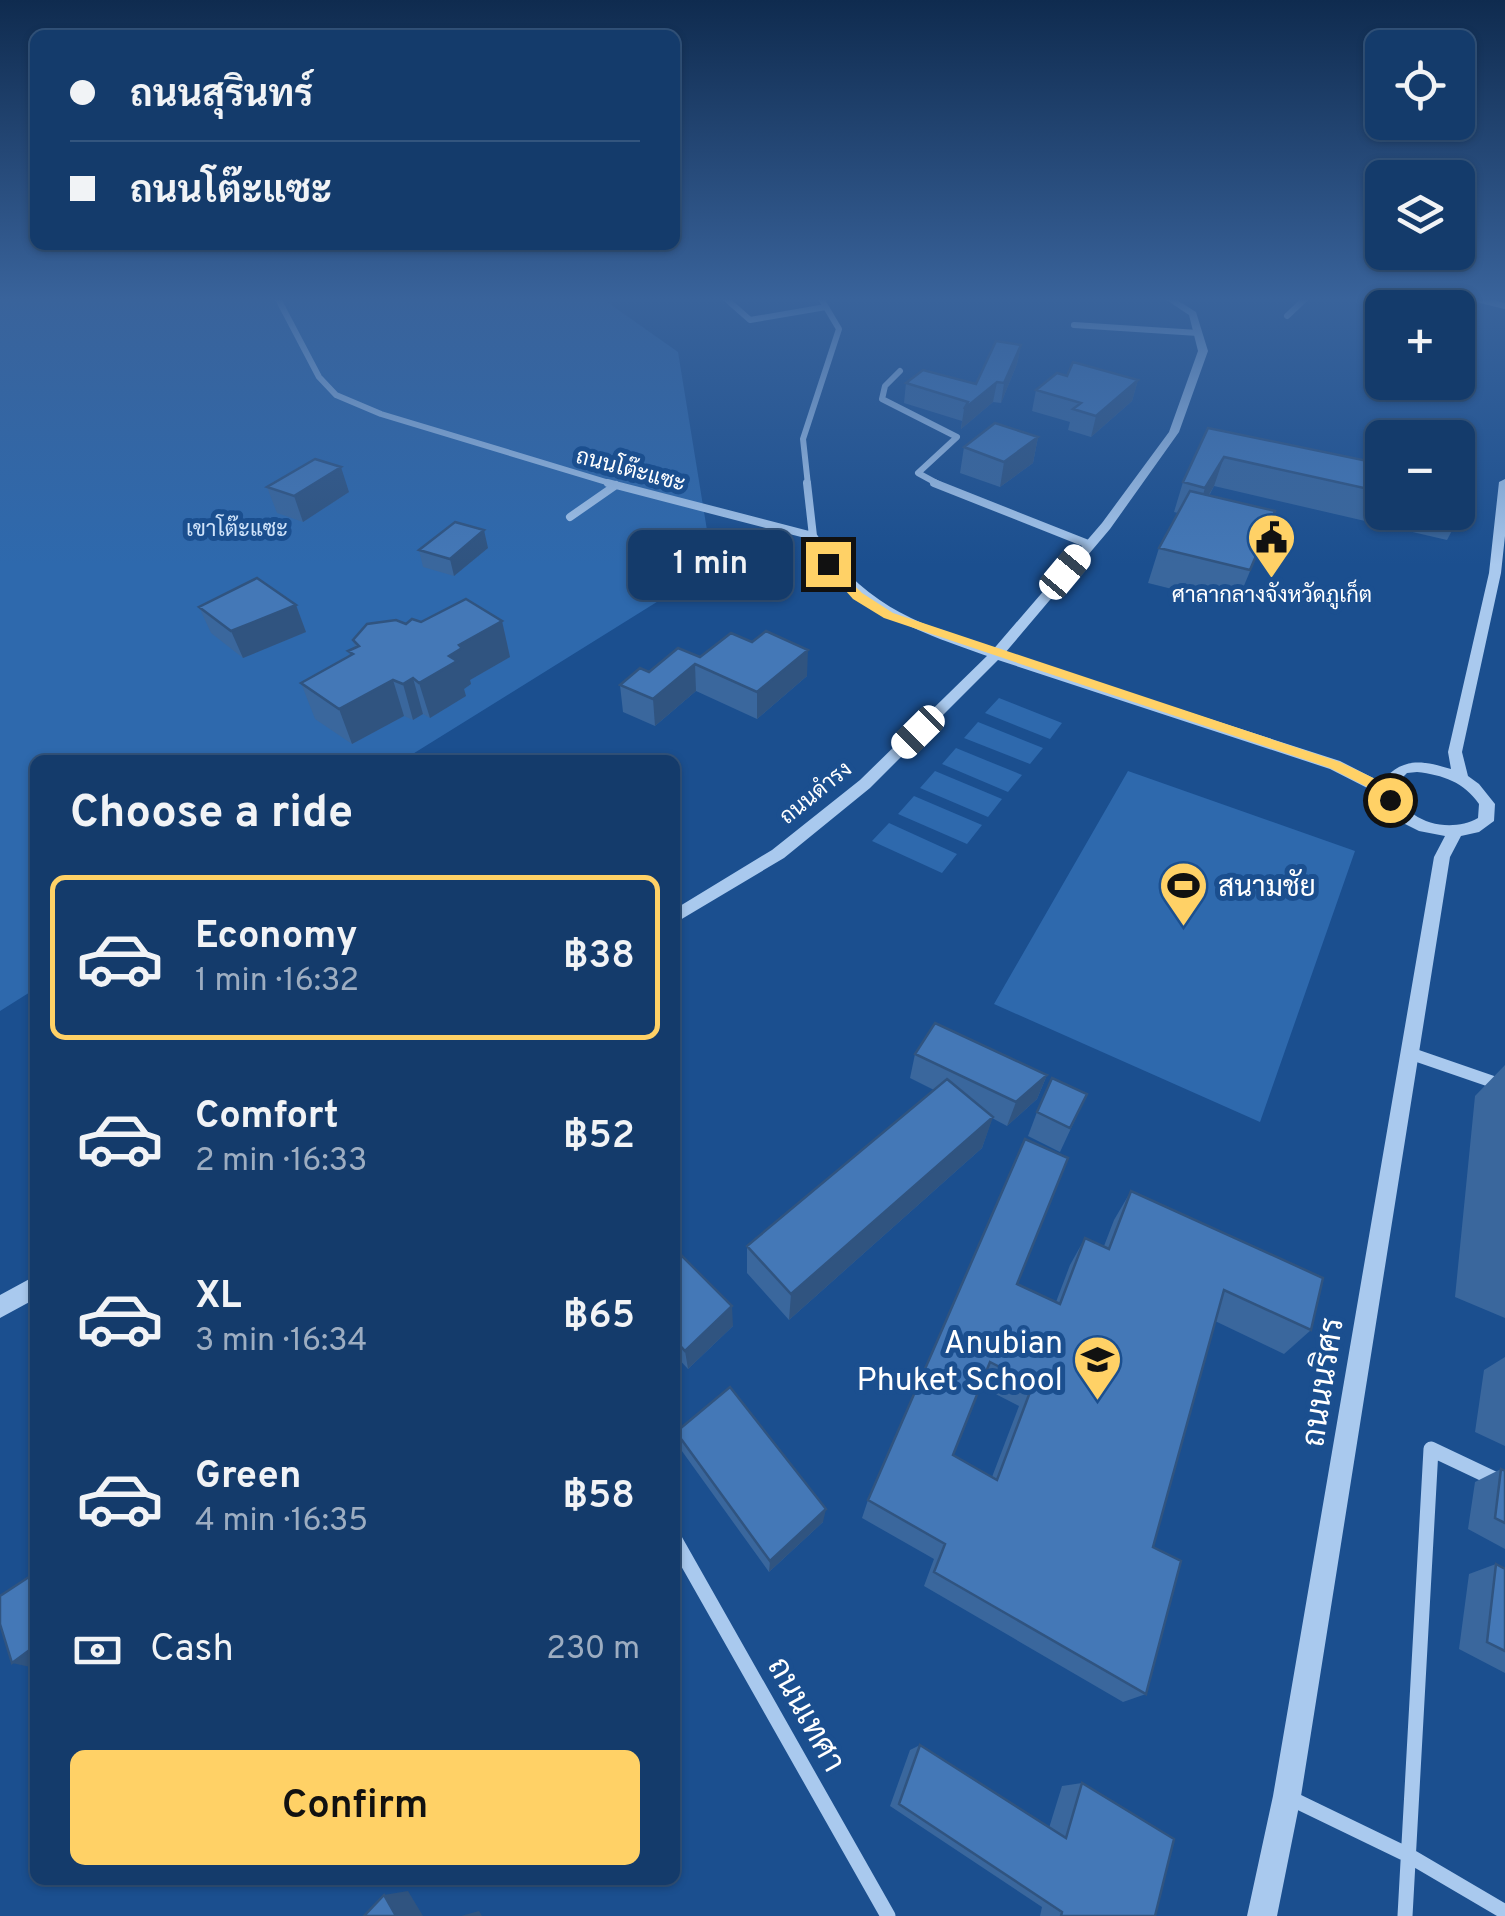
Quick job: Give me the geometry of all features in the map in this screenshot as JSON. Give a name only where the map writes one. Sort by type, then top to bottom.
[{"type":"street","name":"ถนนโต๊ะแซะ","points":[[328,386],[336,394],[381,414],[616,486],[813,536]]},
{"type":"street","points":[[820,386],[803,439],[813,536],[828,564],[858,596],[888,615],[996,655],[1335,765],[1386,791],[1398,810],[1424,826],[1455,832],[1486,813],[1505,813]]},
{"type":"street","points":[[885,386],[882,399],[957,437],[922,467],[918,473],[922,478],[1088,544]]},
{"type":"street","name":"ถนนดำรง","points":[[680,913],[778,854],[866,784],[996,655],[1174,432],[1190,386]]},
{"type":"street","points":[[1505,482],[1500,574],[1456,752],[1461,779],[1486,813],[1505,824]]},
{"type":"street","points":[[570,517],[616,486]]},
{"type":"street","points":[[1432,768],[1456,752]]},
{"type":"street","points":[[1335,765],[1394,774]]},
{"type":"street","points":[[1386,791],[1394,774],[1403,769],[1432,768],[1461,779]]},
{"type":"street","points":[[1424,826],[1442,857]]},
{"type":"street","name":"ถนนนริศร","points":[[1262,1916],[1287,1796],[1442,857],[1455,832]]},
{"type":"street","points":[[1409,1054],[1505,1086]]},
{"type":"street","points":[[0,1307],[30,1290]]},
{"type":"street","points":[[1405,1916],[1432,1449],[1505,1484]]},
{"type":"street","name":"ถนนเทศา","points":[[680,1549],[888,1916]]},
{"type":"street","points":[[1287,1796],[1408,1856],[1505,1912]]},
{"type":"green space","name":"เขาโต๊ะแซะ","points":[[0,386],[684,386],[713,567],[411,755],[30,755],[30,992],[0,1011]]},
{"type":"green space","points":[[999,698],[1062,723],[1050,739],[985,713]]},
{"type":"green space","points":[[978,722],[1043,748],[1030,764],[964,738]]},
{"type":"green space","points":[[956,748],[1022,775],[1008,792],[942,764]]},
{"type":"green space","points":[[935,771],[1002,799],[988,817],[920,788]]},
{"type":"green space","name":"สนามชัย","points":[[1128,771],[1355,851],[1260,1122],[994,1004]]},
{"type":"green space","points":[[914,796],[982,825],[967,844],[898,814]]},
{"type":"green space","points":[[889,823],[957,854],[942,873],[872,841]]},
{"type":"building","points":[[917,386],[992,386],[964,409],[968,402]]},
{"type":"building","points":[[1040,386],[1131,386],[1096,416],[1073,409],[1081,403],[1036,390]]},
{"type":"building","points":[[995,423],[1038,437],[1004,462],[964,447]]},
{"type":"building","points":[[1208,428],[1365,460],[1365,488],[1224,457],[1205,488],[1183,482]]},
{"type":"building","points":[[315,459],[341,467],[294,496],[267,487]]},
{"type":"building","points":[[1190,491],[1275,511],[1250,570],[1159,548]]},
{"type":"building","points":[[455,522],[484,530],[450,559],[419,550]]},
{"type":"building","points":[[257,578],[296,605],[231,631],[199,607]]},
{"type":"building","points":[[466,599],[502,621],[459,645],[462,648],[449,656],[457,661],[419,683],[413,678],[403,684],[393,680],[339,709],[301,683],[353,654],[348,651],[359,646],[353,640],[367,624],[396,620],[406,624],[412,619],[421,622]]},
{"type":"building","points":[[766,631],[808,650],[757,692],[695,664],[653,699],[620,685],[640,668],[649,672],[678,648],[700,657],[731,633],[752,642]]},
{"type":"building","points":[[935,1023],[1047,1075],[1016,1102],[915,1054]]},
{"type":"building","points":[[1052,1078],[1087,1094],[1070,1128],[1037,1112]]},
{"type":"building","points":[[947,1079],[993,1117],[791,1294],[747,1246]]},
{"type":"building","points":[[1025,1139],[1068,1158],[1017,1284],[1060,1304],[1085,1238],[1109,1249],[1131,1191],[1323,1278],[1311,1330],[1224,1290],[1153,1547],[1181,1561],[1146,1694],[934,1572],[945,1544],[868,1500]],"holes":[[[990,1362],[1033,1384],[997,1480],[953,1455]]]},
{"type":"building","points":[[680,1254],[732,1306],[685,1351],[680,1346]]},
{"type":"building","points":[[730,1387],[826,1509],[770,1561],[680,1437],[680,1429]]},
{"type":"building","points":[[1501,1469],[1505,1471],[1505,1523],[1495,1518]]},
{"type":"building","points":[[1496,1564],[1505,1569],[1505,1651],[1487,1642]]},
{"type":"building","points":[[30,1576],[30,1650],[12,1663],[0,1624],[0,1596]]},
{"type":"building","points":[[920,1745],[1066,1838],[1082,1783],[1174,1839],[1155,1916],[1061,1916],[1062,1912],[899,1804]]},
{"type":"building","points":[[384,1895],[396,1916],[364,1916]]},
{"type":"place","name":"ศาลากลางจังหวัดภูเก็ต","points":[[1272,580]]},
{"type":"place","name":"สนามชัย","points":[[1183,928]]},
{"type":"place","name":"Anubian Phuket School","points":[[1098,1402]]},
{"type":"route","points":[[828,564],[858,596],[888,615],[996,655],[1335,765],[1386,791],[1390,800]]}]
